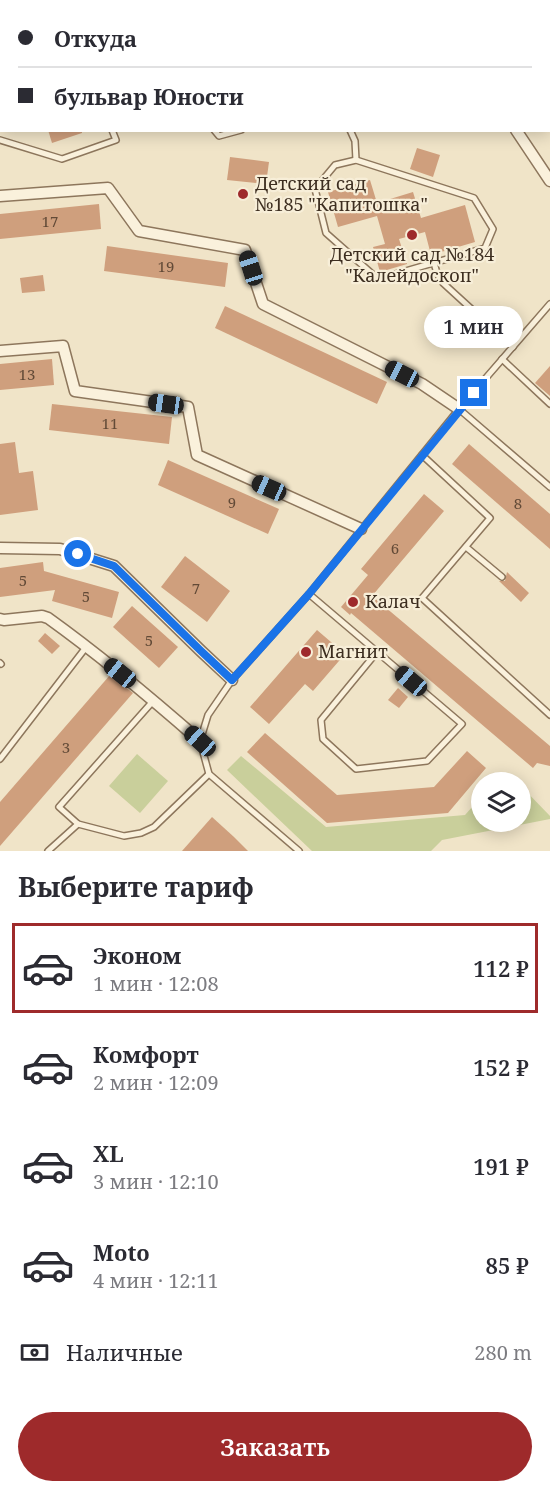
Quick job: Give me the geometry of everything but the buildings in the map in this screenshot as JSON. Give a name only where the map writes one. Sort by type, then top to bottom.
[{"type":"street","points":[[517,132],[550,181]]},
{"type":"street","points":[[0,196],[108,188],[138,231],[245,250],[263,304],[422,384],[459,409]]},
{"type":"street","points":[[0,351],[63,346],[75,391],[188,407],[197,455],[361,529]]},
{"type":"street","points":[[0,548],[60,549],[114,566],[232,680]]},
{"type":"street","points":[[0,619],[42,616],[48,618],[154,700],[200,741]]},
{"type":"lane","points":[[0,140],[62,159],[116,140],[113,132]]},
{"type":"lane","points":[[216,132],[219,136],[234,132]]},
{"type":"lane","points":[[351,132],[355,141],[356,160]]},
{"type":"lane","points":[[356,160],[474,198],[493,229],[485,248],[378,279],[326,232],[315,189],[335,165],[356,160]]},
{"type":"lane","points":[[434,262],[443,283],[513,347]]},
{"type":"lane","points":[[295,850],[209,774],[200,741],[208,715],[232,680],[309,594],[459,409],[550,304]]},
{"type":"lane","points":[[502,359],[550,404]]},
{"type":"lane","points":[[459,409],[550,487]]},
{"type":"lane","points":[[422,455],[490,518],[422,598],[550,715]]},
{"type":"lane","points":[[466,547],[502,577]]},
{"type":"lane","points":[[309,594],[462,724],[427,761],[356,769],[323,740],[321,720],[377,652]]},
{"type":"lane","points":[[0,759],[87,646]]},
{"type":"lane","points":[[154,700],[59,807],[78,824],[124,836],[141,833],[154,827],[209,774]]},
{"type":"lane","points":[[48,851],[78,824]]},
{"type":"green space","points":[[137,754],[168,781],[140,813],[109,786]]},
{"type":"green space","points":[[241,756],[326,827],[465,815],[471,808],[471,832],[483,832],[442,840],[431,851],[312,851],[227,770]]},
{"type":"green space","points":[[531,796],[550,816],[550,819],[531,823]]},
{"type":"place","name":"Детский сад №185 \"Капитошка\"","points":[[243,194]]},
{"type":"place","name":"Детский сад №184 \"Калейдоскоп\"","points":[[412,235]]},
{"type":"place","name":"Калач","points":[[353,602]]},
{"type":"place","name":"Магнит","points":[[306,652]]},
{"type":"route","points":[[78,554],[114,566],[232,680],[309,594],[474,393]]}]
